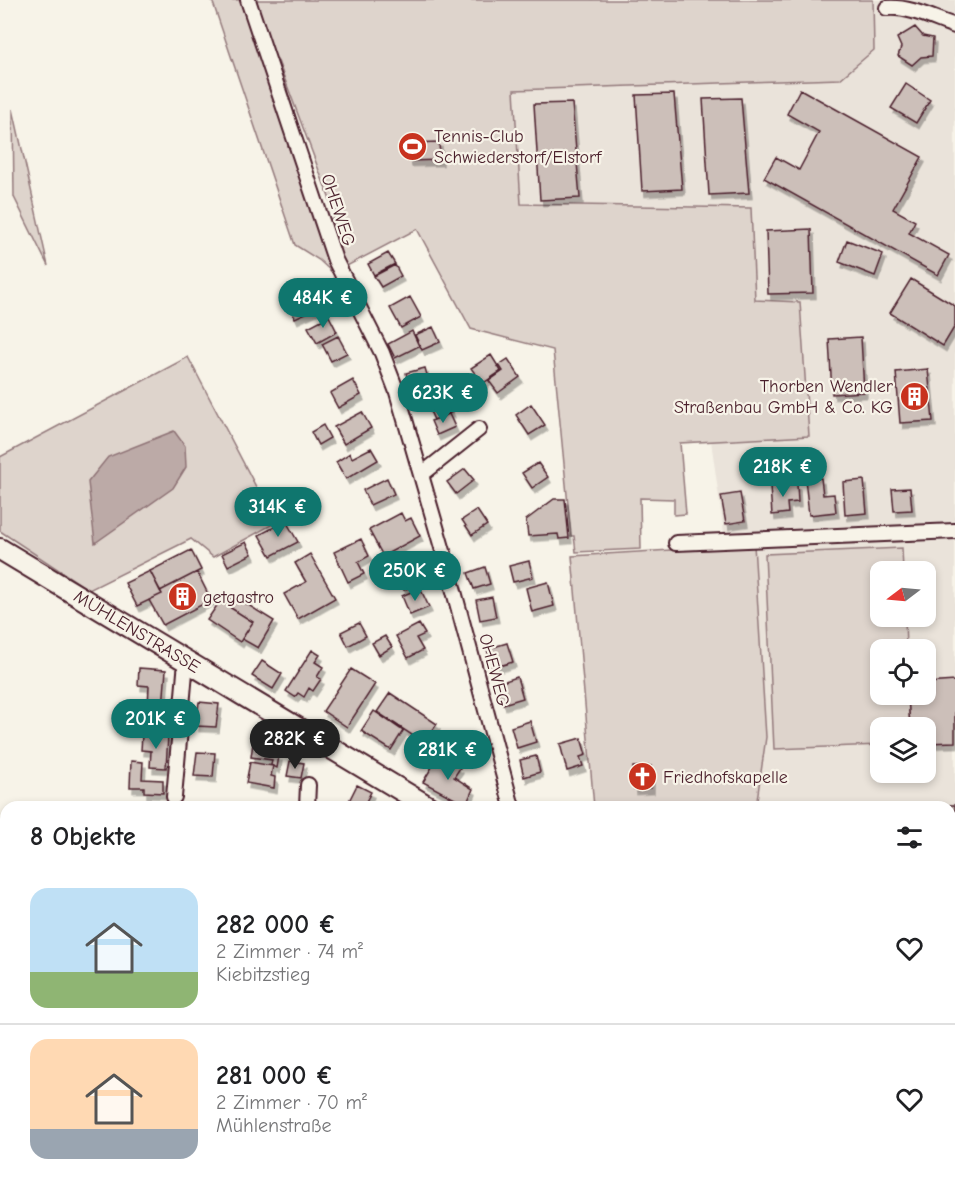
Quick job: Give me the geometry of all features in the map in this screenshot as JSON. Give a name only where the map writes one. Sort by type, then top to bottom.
[{"type":"main road","name":"MÜHLENSTRASSE","points":[[0,549],[419,801]]},
{"type":"street","name":"OHEWEG","points":[[249,0],[335,260],[389,369],[421,475],[510,801]]},
{"type":"street","points":[[887,8],[919,13],[955,26]]},
{"type":"street","points":[[421,475],[479,429]]},
{"type":"street","points":[[676,543],[955,531]]},
{"type":"street","points":[[174,797],[186,661]]},
{"type":"street","points":[[307,801],[308,785]]},
{"type":"shaded area","points":[[212,0],[873,0],[874,50],[840,79],[514,90],[521,204],[751,208],[755,300],[800,302],[809,436],[680,443],[686,514],[674,515],[674,499],[640,498],[641,549],[576,552],[574,536],[571,536],[553,350],[471,329],[417,229],[345,267],[329,220],[336,216],[278,61],[349,288],[319,260],[295,245]]},
{"type":"shaded area","points":[[873,0],[955,0],[955,801],[757,801],[766,737],[726,547],[711,441],[809,435],[755,300],[751,208],[521,204],[514,90],[839,79],[874,6]]},
{"type":"shaded area","points":[[13,109],[48,266],[14,197]]},
{"type":"shaded area","points":[[188,357],[275,523],[213,557],[191,539],[89,590],[0,531],[0,457]]},
{"type":"shaded area","points":[[174,431],[185,446],[186,467],[173,488],[95,543],[88,482],[108,457]]},
{"type":"shaded area","points":[[754,545],[766,737],[757,801],[593,801],[572,556]]},
{"type":"shaded area","points":[[902,548],[903,561],[870,561],[870,627],[905,627],[906,639],[870,639],[870,705],[909,705],[909,717],[870,717],[870,745],[774,749],[765,554]]},
{"type":"building","points":[[915,27],[923,36],[933,38],[932,56],[921,57],[912,65],[898,56],[901,47],[897,38]]},
{"type":"building","points":[[906,84],[930,100],[916,123],[891,108]]},
{"type":"building","points":[[800,89],[922,157],[893,209],[915,221],[909,233],[949,255],[938,275],[764,178],[776,157],[799,170],[819,132],[787,114]]},
{"type":"building","points":[[674,94],[682,189],[642,191],[636,95]]},
{"type":"building","points":[[741,98],[749,193],[709,195],[703,99]]},
{"type":"building","points":[[572,103],[580,198],[540,200],[534,104]]},
{"type":"building","name":"Tennis-Club Schwiederstorf/Elstorf","points":[[439,142],[440,160],[409,161],[408,143]]},
{"type":"building","points":[[811,229],[813,293],[768,294],[766,231]]},
{"type":"building","points":[[847,240],[883,254],[875,276],[839,262]]},
{"type":"building","points":[[388,253],[395,264],[374,275],[368,264]]},
{"type":"building","points":[[395,265],[401,276],[381,287],[374,276]]},
{"type":"building","points":[[911,279],[955,306],[955,326],[943,346],[890,313]]},
{"type":"building","points":[[312,291],[319,307],[295,318],[288,303]]},
{"type":"building","points":[[410,297],[421,317],[401,328],[390,308]]},
{"type":"building","points":[[329,316],[337,332],[317,343],[308,327]]},
{"type":"building","points":[[433,327],[440,342],[422,350],[415,335]]},
{"type":"building","points":[[412,331],[419,346],[395,358],[388,344]]},
{"type":"building","points":[[338,336],[347,353],[331,361],[322,344]]},
{"type":"building","points":[[861,337],[864,392],[832,394],[829,339]]},
{"type":"building","points":[[491,355],[501,371],[482,384],[471,368]]},
{"type":"building","points":[[508,359],[520,377],[498,393],[489,381],[503,371],[499,365]]},
{"type":"building","points":[[425,368],[433,395],[414,401],[406,373]]},
{"type":"building","name":"Thorben Wendler Straßenbau GmbH & Co. KG","points":[[928,369],[933,421],[900,423],[896,372]]},
{"type":"building","points":[[353,380],[361,395],[338,408],[330,393]]},
{"type":"building","points":[[446,399],[452,412],[434,420],[428,407]]},
{"type":"building","points":[[531,404],[545,425],[529,435],[516,415]]},
{"type":"building","points":[[362,412],[371,428],[344,444],[334,427]]},
{"type":"building","points":[[449,414],[455,427],[437,435],[431,421]]},
{"type":"building","points":[[323,425],[330,438],[318,445],[311,432]]},
{"type":"building","points":[[371,448],[378,460],[346,479],[336,462],[350,453],[352,458]]},
{"type":"building","points":[[538,463],[548,477],[532,488],[522,473]]},
{"type":"building","points":[[465,469],[474,480],[456,494],[447,482]]},
{"type":"building","points":[[387,478],[394,494],[370,505],[363,490]]},
{"type":"building","points":[[821,478],[823,495],[834,494],[836,512],[809,515],[805,479]]},
{"type":"building","points":[[864,480],[867,513],[845,515],[843,482]]},
{"type":"building","points":[[797,484],[798,502],[787,503],[788,513],[772,515],[770,486]]},
{"type":"building","points":[[910,488],[912,510],[894,511],[892,489]]},
{"type":"building","points":[[740,493],[745,521],[726,524],[721,496]]},
{"type":"building","points":[[554,499],[565,499],[569,538],[559,539],[558,534],[528,536],[526,520]]},
{"type":"building","points":[[477,510],[487,525],[472,535],[462,520]]},
{"type":"building","points":[[401,513],[405,521],[411,518],[420,536],[383,556],[369,530]]},
{"type":"building","points":[[286,521],[298,542],[271,556],[259,535]]},
{"type":"building","points":[[361,539],[369,556],[358,562],[364,574],[348,582],[334,552]]},
{"type":"building","points":[[246,542],[252,554],[228,566],[222,554]]},
{"type":"building","points":[[191,550],[201,570],[160,591],[150,571]]},
{"type":"building","points":[[310,554],[335,598],[298,619],[284,594],[306,582],[295,563]]},
{"type":"building","points":[[529,561],[533,577],[513,582],[509,566]]},
{"type":"building","points":[[411,562],[414,569],[424,564],[430,576],[404,590],[394,571]]},
{"type":"building","points":[[485,567],[490,584],[474,589],[468,573]]},
{"type":"building","points":[[150,571],[162,594],[137,606],[125,583]]},
{"type":"building","name":"getgastro","points":[[197,572],[211,600],[163,625],[149,600],[162,594],[160,591]]},
{"type":"building","points":[[548,582],[554,606],[532,612],[526,588]]},
{"type":"building","points":[[420,588],[429,607],[410,615],[402,596]]},
{"type":"building","points":[[232,595],[274,621],[258,648],[242,639],[253,622],[226,605]]},
{"type":"building","points":[[492,597],[496,617],[480,620],[476,600]]},
{"type":"building","points":[[220,601],[253,622],[240,642],[207,620]]},
{"type":"building","points":[[359,623],[366,636],[348,646],[341,632]]},
{"type":"building","points":[[419,624],[425,634],[416,638],[423,650],[408,658],[396,636]]},
{"type":"building","points":[[385,636],[392,647],[379,655],[372,643]]},
{"type":"building","points":[[507,643],[513,662],[492,668],[487,649]]},
{"type":"building","points":[[312,650],[320,655],[315,662],[323,667],[317,677],[321,679],[313,691],[309,688],[304,697],[298,693],[295,697],[286,691]]},
{"type":"building","points":[[262,661],[282,674],[273,689],[252,676]]},
{"type":"building","points":[[139,668],[166,670],[163,707],[148,706],[149,686],[138,685]]},
{"type":"building","points":[[351,669],[375,684],[347,727],[323,711]]},
{"type":"building","points":[[517,677],[523,698],[503,704],[496,684]]},
{"type":"building","points":[[955,681],[955,742],[936,743],[936,717],[909,717],[909,705],[936,705],[936,682]]},
{"type":"building","points":[[390,693],[437,724],[424,743],[377,712]]},
{"type":"building","points":[[199,702],[219,704],[216,727],[196,726]]},
{"type":"building","points":[[374,711],[403,731],[391,750],[361,731]]},
{"type":"building","points":[[530,721],[536,742],[517,748],[511,727]]},
{"type":"building","points":[[142,735],[168,736],[166,768],[150,767],[151,751],[141,750]]},
{"type":"building","points":[[581,738],[586,755],[580,757],[583,766],[567,771],[560,744]]},
{"type":"building","points":[[253,743],[276,747],[274,756],[279,756],[277,768],[271,765],[272,760],[251,757]]},
{"type":"building","points":[[197,752],[215,753],[213,777],[194,776]]},
{"type":"building","points":[[439,755],[460,768],[454,777],[473,789],[468,801],[459,801],[423,782]]},
{"type":"building","points":[[536,756],[540,772],[524,777],[520,760]]},
{"type":"building","points":[[131,761],[143,762],[142,779],[163,780],[163,793],[144,792],[144,787],[130,787]]},
{"type":"building","points":[[290,761],[304,763],[301,778],[287,776]]},
{"type":"building","points":[[250,762],[273,766],[271,776],[275,777],[274,788],[246,783]]},
{"type":"building","name":"Friedhofskapelle","points":[[651,766],[651,788],[634,789],[633,767]]},
{"type":"building","points":[[357,785],[371,792],[366,801],[349,801]]},
{"type":"place","name":"Tennis-Club Schwiederstorf/Elstorf","points":[[413,146]]},
{"type":"place","name":"Thorben Wendler Straßenbau GmbH & Co. KG","points":[[914,396]]},
{"type":"place","name":"getgastro","points":[[182,597]]},
{"type":"place","name":"Friedhofskapelle","points":[[642,777]]}]
